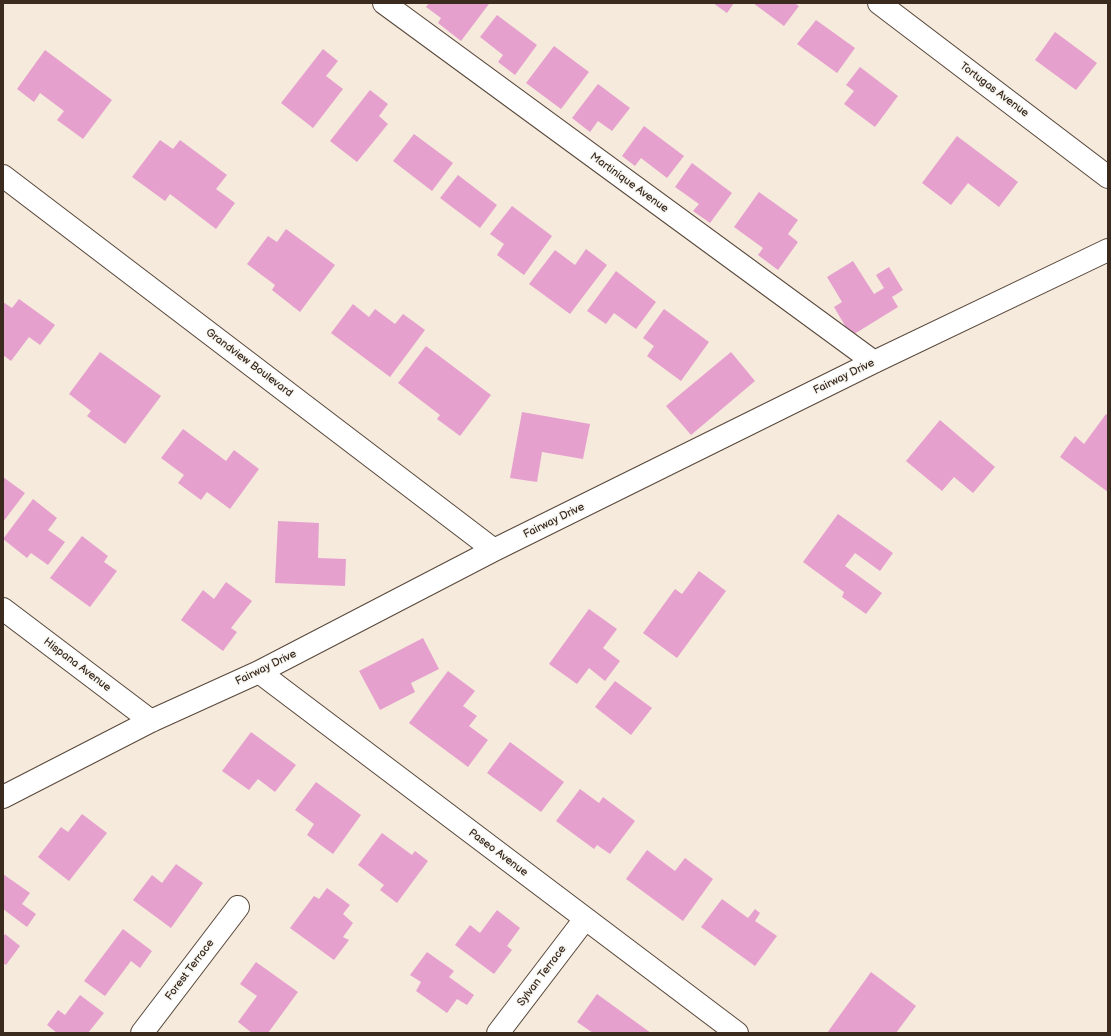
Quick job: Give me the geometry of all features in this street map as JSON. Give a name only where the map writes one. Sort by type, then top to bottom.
[{"type":"street","name":"Martinique Avenue","points":[[384,3],[874,362]]},
{"type":"street","name":"Tortugas Avenue","points":[[880,3],[1108,177]]},
{"type":"street","name":"Grandview Boulevard","points":[[3,176],[494,550]]},
{"type":"street","name":"Fairway Drive","points":[[3,797],[151,721],[259,672],[494,550],[874,362],[1108,250]]},
{"type":"street","name":"Hispana Avenue","points":[[3,609],[151,721]]},
{"type":"street","name":"Paseo Avenue","points":[[259,672],[737,1033]]},
{"type":"street","name":"Forest Terrace","points":[[142,1033],[238,907]]},
{"type":"street","name":"Sylvan Terrace","points":[[498,1033],[585,919]]},
{"type":"building","points":[[429,3],[489,4],[461,41],[438,23],[441,18],[426,7]]},
{"type":"building","points":[[713,3],[734,3],[727,13]]},
{"type":"building","points":[[753,3],[794,3],[799,6],[784,26]]},
{"type":"building","points":[[497,15],[537,45],[515,75],[498,62],[503,55],[480,37]]},
{"type":"building","points":[[816,20],[855,48],[837,73],[797,44]]},
{"type":"building","points":[[1055,32],[1097,63],[1076,90],[1035,60]]},
{"type":"building","points":[[554,46],[589,72],[561,109],[526,83]]},
{"type":"building","points":[[323,49],[338,61],[326,76],[343,89],[313,128],[281,103]]},
{"type":"building","points":[[45,50],[112,100],[83,139],[57,120],[64,111],[40,93],[34,102],[17,89]]},
{"type":"building","points":[[860,67],[898,96],[875,127],[844,104],[854,91],[846,85]]},
{"type":"building","points":[[598,84],[630,108],[612,131],[598,121],[590,132],[572,118]]},
{"type":"building","points":[[370,90],[388,104],[379,116],[388,124],[357,162],[330,141]]},
{"type":"building","points":[[644,126],[684,156],[667,178],[641,158],[635,166],[622,156]]},
{"type":"building","points":[[414,134],[453,163],[432,191],[393,161]]},
{"type":"building","points":[[957,136],[1018,182],[999,207],[968,183],[951,205],[922,183]]},
{"type":"building","points":[[160,140],[173,149],[180,140],[227,175],[216,189],[235,203],[216,229],[170,194],[165,201],[132,177]]},
{"type":"building","points":[[692,163],[732,193],[710,223],[693,211],[699,204],[675,187]]},
{"type":"building","points":[[458,175],[497,205],[480,228],[440,198]]},
{"type":"building","points":[[759,192],[798,220],[788,234],[798,242],[778,270],[758,255],[763,248],[734,227]]},
{"type":"building","points":[[512,206],[552,236],[524,275],[497,255],[504,244],[490,234]]},
{"type":"building","points":[[286,229],[335,265],[300,312],[272,290],[275,285],[247,264],[268,236],[277,242]]},
{"type":"building","points":[[586,249],[607,265],[570,314],[529,284],[555,250],[575,265]]},
{"type":"building","points":[[853,261],[874,294],[884,288],[876,275],[889,267],[903,290],[892,297],[898,307],[851,336],[834,307],[842,302],[827,277]]},
{"type":"building","points":[[616,271],[656,302],[636,329],[614,313],[606,324],[587,311]]},
{"type":"building","points":[[19,299],[55,325],[40,345],[29,337],[11,361],[3,355],[3,302],[12,308]]},
{"type":"building","points":[[353,304],[369,317],[375,309],[395,324],[403,314],[425,330],[390,377],[331,333]]},
{"type":"building","points":[[664,309],[709,342],[681,381],[647,356],[654,346],[643,338]]},
{"type":"building","points":[[426,346],[491,395],[460,436],[437,419],[440,415],[398,383]]},
{"type":"building","points":[[100,352],[161,396],[125,444],[87,416],[91,411],[69,394]]},
{"type":"building","points":[[731,352],[755,381],[691,435],[666,406]]},
{"type":"building","points":[[522,412],[590,424],[583,459],[542,452],[537,482],[510,478]]},
{"type":"building","points":[[1106,414],[1108,416],[1108,492],[1060,457],[1075,436],[1084,444]]},
{"type":"building","points":[[940,420],[995,467],[973,493],[954,477],[942,491],[906,461]]},
{"type":"building","points":[[183,429],[226,461],[234,450],[259,469],[230,509],[207,492],[201,500],[178,483],[184,475],[161,458]]},
{"type":"building","points":[[3,477],[25,493],[3,522]]},
{"type":"building","points":[[33,499],[57,518],[48,530],[65,542],[48,565],[31,553],[27,558],[3,539]]},
{"type":"building","points":[[838,514],[893,553],[880,571],[855,553],[845,566],[882,593],[866,614],[842,597],[844,592],[803,562]]},
{"type":"building","points":[[278,521],[319,523],[318,558],[346,559],[345,586],[275,583]]},
{"type":"building","points":[[82,536],[108,556],[104,562],[117,571],[90,607],[50,578]]},
{"type":"building","points":[[699,571],[726,591],[677,658],[643,633],[675,589],[682,594]]},
{"type":"building","points":[[226,582],[252,601],[231,628],[237,632],[223,651],[181,620],[203,590],[214,599]]},
{"type":"building","points":[[589,609],[617,629],[603,648],[620,661],[605,681],[589,668],[577,684],[549,664]]},
{"type":"building","points":[[423,638],[439,669],[411,683],[415,692],[380,710],[359,671]]},
{"type":"building","points":[[448,671],[475,691],[463,706],[477,716],[469,726],[488,740],[468,767],[409,723]]},
{"type":"building","points":[[615,681],[652,708],[631,735],[595,707]]},
{"type":"building","points":[[251,732],[296,765],[275,792],[258,779],[249,790],[222,771]]},
{"type":"building","points":[[510,742],[564,782],[541,812],[487,773]]},
{"type":"building","points":[[316,782],[361,815],[333,854],[307,835],[314,824],[295,810]]},
{"type":"building","points":[[580,789],[599,803],[603,797],[635,821],[610,854],[597,845],[594,849],[556,821]]},
{"type":"building","points":[[82,814],[107,833],[69,881],[38,857],[61,827],[68,832]]},
{"type":"building","points":[[382,833],[412,855],[415,851],[428,861],[397,903],[380,890],[384,885],[358,865]]},
{"type":"building","points":[[647,850],[675,871],[685,858],[713,879],[683,921],[626,879]]},
{"type":"building","points":[[176,864],[203,883],[171,928],[133,900],[152,875],[162,883]]},
{"type":"building","points":[[3,874],[30,893],[22,904],[36,914],[27,927],[3,909]]},
{"type":"building","points":[[327,888],[350,905],[343,914],[353,923],[343,937],[349,940],[334,960],[290,928],[314,896],[319,899]]},
{"type":"building","points":[[722,899],[748,918],[755,909],[760,913],[755,921],[777,936],[755,966],[701,927]]},
{"type":"building","points":[[497,910],[520,928],[507,946],[512,950],[494,974],[455,945],[470,925],[480,933]]},
{"type":"building","points":[[123,929],[152,951],[140,968],[131,961],[105,996],[84,981]]},
{"type":"building","points":[[5,934],[20,946],[6,965],[3,963],[3,937]]},
{"type":"building","points":[[427,952],[454,971],[449,977],[474,995],[467,1005],[457,999],[447,1013],[416,991],[421,982],[410,975]]},
{"type":"building","points":[[256,962],[298,992],[268,1033],[252,1033],[238,1022],[257,996],[240,984]]},
{"type":"building","points":[[871,972],[916,1006],[896,1033],[827,1033]]},
{"type":"building","points":[[597,994],[651,1033],[593,1033],[577,1022]]},
{"type":"building","points":[[80,995],[104,1013],[88,1033],[57,1033],[47,1025],[58,1010],[65,1015]]}]
